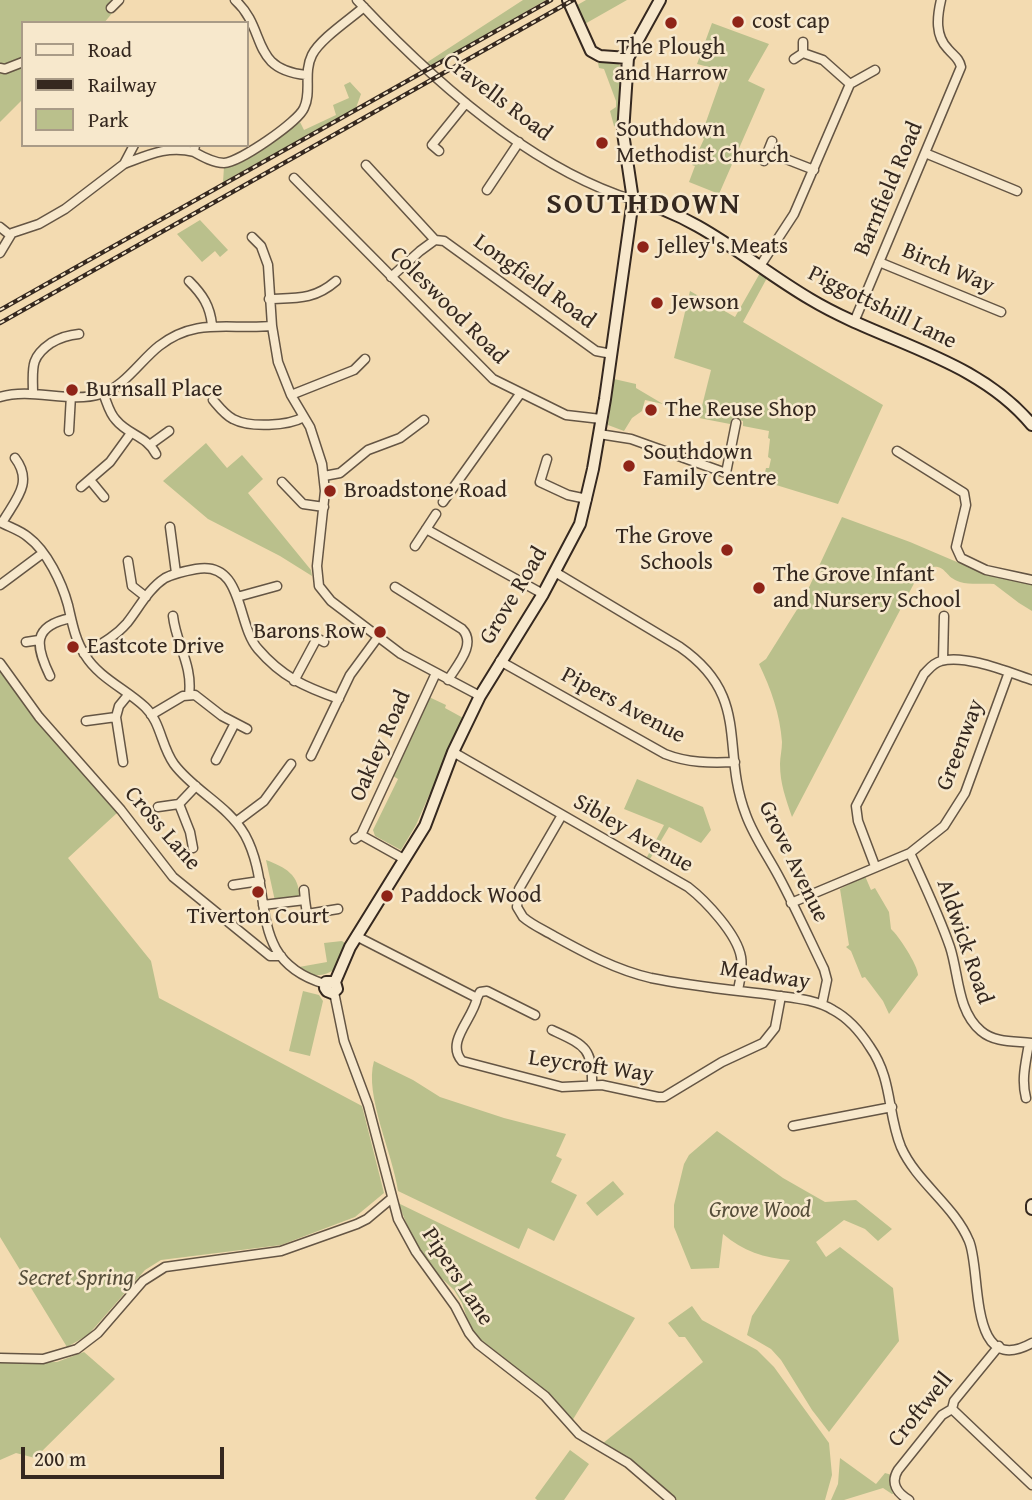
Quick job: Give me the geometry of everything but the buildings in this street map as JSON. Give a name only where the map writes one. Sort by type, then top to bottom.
[{"type":"street","points":[[111,8],[119,0]]},
{"type":"street","points":[[235,0],[247,15],[262,49],[272,63],[284,71],[306,75]]},
{"type":"street","name":"Cravells Road","points":[[357,0],[409,53],[466,103],[519,142],[615,196],[633,200]]},
{"type":"street","points":[[568,0],[585,42],[593,53],[628,58],[660,0]]},
{"type":"street","name":"Barnfield Road","points":[[854,322],[960,71],[960,61],[940,38],[938,23],[941,0]]},
{"type":"street","points":[[0,253],[10,235],[49,219],[124,164],[168,149],[195,149],[209,160],[225,163],[238,159],[293,122],[303,111],[307,99],[306,75],[316,48],[364,7]]},
{"type":"street","points":[[803,42],[803,53]]},
{"type":"street","points":[[794,59],[803,53]]},
{"type":"street","points":[[803,53],[823,60],[850,84]]},
{"type":"street","name":"Grove Road","points":[[331,986],[356,936],[425,825],[453,752],[480,696],[543,594],[580,524],[599,434],[633,200],[623,133],[628,58]]},
{"type":"street","points":[[2,68],[21,63]]},
{"type":"street","points":[[760,266],[794,214],[850,84],[875,70]]},
{"type":"street","points":[[439,151],[432,145],[466,103]]},
{"type":"street","points":[[764,161],[772,141]]},
{"type":"street","points":[[487,190],[519,142]]},
{"type":"street","points":[[124,164],[133,147]]},
{"type":"street","points":[[768,152],[814,170]]},
{"type":"street","points":[[925,153],[1017,191]]},
{"type":"street","name":"Longfield Road","points":[[366,165],[435,240],[444,241],[596,351],[612,354]]},
{"type":"street","name":"Coleswood Road","points":[[294,178],[493,379],[566,415],[601,419]]},
{"type":"street","name":"Piggottshill Lane","points":[[633,200],[679,217],[810,299],[854,322],[976,377],[995,389],[1030,420]]},
{"type":"street","points":[[0,227],[10,235]]},
{"type":"street","points":[[253,237],[267,258],[271,327],[278,362],[290,395],[316,443],[324,476],[324,508],[317,566],[319,586],[331,601],[401,654],[480,696]]},
{"type":"street","points":[[391,277],[435,240]]},
{"type":"street","name":"Birch Way","points":[[879,262],[1001,312]]},
{"type":"street","points":[[189,281],[205,299],[212,325]]},
{"type":"street","points":[[270,299],[311,297],[336,281]]},
{"type":"street","points":[[0,397],[103,393],[116,386],[166,341],[193,329],[212,325],[271,327]]},
{"type":"street","points":[[33,394],[33,363],[37,354],[61,337],[79,334]]},
{"type":"street","points":[[290,395],[354,370],[365,359]]},
{"type":"street","points":[[103,393],[113,417],[131,433],[151,444],[156,454]]},
{"type":"street","points":[[443,502],[520,394]]},
{"type":"street","points":[[69,431],[71,396]]},
{"type":"street","points":[[213,400],[226,415],[241,422],[285,424],[304,417]]},
{"type":"street","points":[[324,476],[340,473],[368,450],[408,434],[424,420]]},
{"type":"street","points":[[599,434],[631,439],[726,473],[736,424]]},
{"type":"street","points":[[151,444],[169,431]]},
{"type":"street","points":[[80,487],[117,454],[131,433]]},
{"type":"street","points":[[897,451],[964,493],[966,505],[956,547],[961,558],[986,570],[1032,580]]},
{"type":"street","points":[[15,458],[23,470],[24,485],[1,522],[30,538],[43,553],[64,592],[84,654],[94,668],[151,715],[168,755],[179,771],[236,822],[249,843],[260,881],[267,930],[281,957]]},
{"type":"street","points":[[547,459],[540,482],[568,495],[587,499]]},
{"type":"street","points":[[90,480],[104,497]]},
{"type":"street","points":[[282,482],[303,504],[324,508]]},
{"type":"street","points":[[415,546],[436,514]]},
{"type":"street","points":[[170,527],[176,573]]},
{"type":"street","points":[[426,529],[543,594]]},
{"type":"street","points":[[0,584],[43,553]]},
{"type":"street","points":[[128,561],[132,586],[146,597]]},
{"type":"street","points":[[84,654],[117,634],[156,586],[176,573],[202,568],[215,569],[225,575],[237,597],[253,642],[294,681],[339,699]]},
{"type":"street","name":"Grove Avenue","points":[[555,572],[698,660],[717,682],[727,704],[737,783],[746,816],[824,969],[826,985],[822,1004]]},
{"type":"street","points":[[237,597],[277,586]]},
{"type":"street","points":[[395,587],[468,635],[468,646],[448,680]]},
{"type":"street","points":[[173,616],[176,637],[188,662],[191,682],[189,695]]},
{"type":"street","points":[[943,660],[944,617]]},
{"type":"street","points":[[50,676],[40,654],[39,640],[51,624],[71,618]]},
{"type":"street","points":[[311,756],[350,675],[378,636]]},
{"type":"street","points":[[294,681],[317,638]]},
{"type":"street","points":[[26,642],[39,640]]},
{"type":"street","points":[[875,866],[858,821],[856,806],[923,674],[933,664],[959,659],[1032,680]]},
{"type":"street","name":"Pipers Avenue","points":[[500,661],[664,754],[703,763],[735,762]]},
{"type":"street","name":"Cross Lane","points":[[0,663],[39,717],[121,810],[173,877],[270,956],[281,957],[304,976],[331,986]]},
{"type":"street","name":"Greenway","points":[[792,903],[910,853],[944,826],[965,793],[1009,672]]},
{"type":"street","name":"Oakley Road","points":[[404,859],[358,837],[436,673]]},
{"type":"street","points":[[123,762],[116,717],[119,706],[128,695]]},
{"type":"street","points":[[151,715],[183,696],[195,695],[247,729]]},
{"type":"street","points":[[86,721],[116,717]]},
{"type":"street","points":[[216,760],[236,723]]},
{"type":"street","name":"Sibley Avenue","points":[[453,752],[688,887],[705,901],[740,953],[742,964],[738,990]]},
{"type":"street","points":[[236,822],[264,801],[291,764]]},
{"type":"street","points":[[158,807],[179,804],[197,786]]},
{"type":"street","points":[[179,804],[193,848]]},
{"type":"street","name":"Meadway","points":[[562,815],[519,889],[517,907],[523,916],[598,960],[621,969],[650,978],[822,1004],[845,1019],[872,1048],[884,1073],[897,1133],[908,1160],[957,1219],[971,1244],[976,1269],[979,1314],[987,1336],[999,1346]]},
{"type":"street","name":"Aldwick Road","points":[[910,853],[950,946],[963,1004],[969,1018],[989,1037],[1031,1043]]},
{"type":"street","points":[[233,885],[260,881]]},
{"type":"street","points":[[304,890],[307,914],[338,909]]},
{"type":"street","points":[[263,905],[305,900]]},
{"type":"street","points":[[356,936],[477,998],[480,992],[487,991],[535,1015]]},
{"type":"street","name":"Pipers Lane","points":[[331,986],[344,1041],[368,1105],[398,1219],[415,1252],[455,1306],[478,1344],[545,1396],[579,1434],[628,1463],[671,1500]]},
{"type":"street","name":"Leycroft Way","points":[[477,998],[456,1044],[456,1053],[462,1062],[562,1087],[602,1085],[649,1097],[664,1097],[722,1062],[763,1043],[775,1028],[781,996]]},
{"type":"street","points":[[552,1030],[579,1042],[586,1049],[592,1061],[592,1085]]},
{"type":"street","points":[[1026,1098],[1023,1088],[1024,1070],[1031,1043]]},
{"type":"street","points":[[793,1126],[892,1107]]},
{"type":"street","points":[[0,1358],[43,1359],[78,1349],[98,1333],[144,1282],[165,1267],[281,1251],[357,1224],[392,1198]]},
{"type":"street","points":[[999,1346],[1012,1350],[1032,1343]]},
{"type":"street","name":"Croftwell","points":[[909,1500],[896,1489],[895,1474],[942,1415],[952,1409],[954,1401],[999,1346]]},
{"type":"street","points":[[952,1409],[1032,1485]]},
{"type":"green space","points":[[0,0],[123,0],[106,21],[21,21],[21,101],[0,122]]},
{"type":"green space","points":[[523,0],[546,0],[430,67],[426,63]]},
{"type":"green space","points":[[586,0],[627,0],[583,25],[574,7]]},
{"type":"green space","points":[[712,23],[769,44],[748,81],[765,89],[719,194],[689,182],[695,166],[692,165],[704,139],[701,136],[724,71],[697,64]]},
{"type":"green space","points":[[598,63],[617,63],[622,67],[619,128],[614,126],[610,111],[616,107],[616,101],[604,69],[599,68]]},
{"type":"green space","points":[[350,82],[361,94],[356,108],[223,182],[224,167],[254,155],[300,122],[304,130],[336,115],[333,105],[349,98],[344,85]]},
{"type":"green space","points":[[200,220],[228,250],[220,257],[215,251],[202,262],[177,234]]},
{"type":"green space","points":[[760,273],[767,278],[743,322],[883,405],[838,504],[763,481],[771,459],[768,457],[769,431],[743,426],[743,421],[732,419],[730,424],[699,418],[711,370],[674,358],[690,291],[735,317]]},
{"type":"green space","points":[[614,379],[636,384],[636,388],[663,404],[645,400],[642,411],[632,418],[624,431],[608,425]]},
{"type":"green space","points":[[206,443],[227,468],[242,455],[263,479],[248,493],[311,570],[312,576],[280,556],[208,519],[163,481]]},
{"type":"green space","points":[[842,517],[985,574],[1032,584],[1032,611],[994,584],[960,582],[936,567],[921,570],[792,817],[781,778],[782,742],[777,712],[759,664],[766,659],[803,600]]},
{"type":"green space","name":"Secret Spring","points":[[0,670],[34,716],[117,813],[68,858],[151,961],[159,998],[362,1106],[384,1193],[355,1217],[281,1245],[161,1260],[145,1270],[88,1335],[67,1347],[0,1237]]},
{"type":"green space","points":[[429,697],[465,719],[433,794],[430,793],[401,850],[375,836],[373,830],[398,779],[393,776]]},
{"type":"green space","points":[[637,779],[703,807],[711,830],[701,843],[669,827],[650,859],[647,857],[664,825],[624,809]]},
{"type":"green space","points":[[266,860],[294,877],[299,897],[275,901]]},
{"type":"green space","points":[[865,876],[871,890],[875,888],[889,912],[891,929],[915,964],[918,975],[889,1014],[865,977],[862,978],[851,951],[846,947],[849,945],[840,889]]},
{"type":"green space","points":[[342,941],[346,944],[336,969],[317,975],[299,967],[327,962],[324,943]]},
{"type":"green space","points":[[303,991],[319,995],[323,1001],[310,1056],[289,1051]]},
{"type":"green space","points":[[374,1061],[440,1097],[504,1118],[566,1134],[556,1156],[562,1159],[551,1182],[577,1195],[554,1241],[528,1228],[519,1249],[398,1191],[376,1107],[372,1075]]},
{"type":"green space","name":"Grove Wood","points":[[717,1131],[783,1178],[825,1202],[856,1200],[892,1229],[878,1241],[865,1229],[844,1220],[816,1242],[826,1257],[840,1247],[893,1288],[899,1341],[829,1432],[781,1360],[771,1349],[747,1335],[752,1316],[790,1260],[754,1253],[723,1234],[719,1268],[691,1269],[674,1227],[674,1205],[684,1164],[689,1155]]},
{"type":"green space","points":[[613,1181],[624,1194],[597,1216],[586,1203]]},
{"type":"green space","points":[[398,1203],[635,1318],[572,1421],[535,1382],[480,1339],[470,1327],[462,1303],[454,1290],[428,1265],[418,1251]]},
{"type":"green space","points":[[692,1306],[702,1320],[757,1350],[774,1367],[829,1443],[832,1475],[825,1500],[677,1500],[632,1461],[602,1444],[703,1362],[685,1337],[679,1337],[668,1323]]},
{"type":"green space","points":[[84,1352],[115,1379],[35,1458],[16,1453],[0,1460],[0,1363],[57,1362]]},
{"type":"green space","points":[[570,1450],[589,1464],[564,1500],[537,1500],[535,1498]]},
{"type":"green space","points":[[840,1458],[876,1484],[885,1473],[892,1475],[896,1493],[892,1494],[883,1488],[844,1500],[831,1500],[838,1484]]},
{"type":"railway","points":[[0,310],[551,0]]},
{"type":"railway","points":[[0,323],[573,0]]},
{"type":"place","name":"cost cap","points":[[738,22]]},
{"type":"place","name":"The Plough and Harrow","points":[[671,23]]},
{"type":"place","name":"Southdown Methodist Church","points":[[602,143]]},
{"type":"place","name":"Jelley's Meats","points":[[643,247]]},
{"type":"place","name":"Jewson","points":[[657,303]]},
{"type":"place","name":"Burnsall Place","points":[[72,390]]},
{"type":"place","name":"The Reuse Shop","points":[[651,410]]},
{"type":"place","name":"Southdown Family Centre","points":[[629,466]]},
{"type":"place","name":"Broadstone Road","points":[[330,491]]},
{"type":"place","name":"The Grove Schools","points":[[727,550]]},
{"type":"place","name":"The Grove Infant and Nursery School","points":[[759,588]]},
{"type":"place","name":"Barons Row","points":[[380,632]]},
{"type":"place","name":"Eastcote Drive","points":[[73,647]]},
{"type":"place","name":"Tiverton Court","points":[[258,892]]},
{"type":"place","name":"Paddock Wood","points":[[387,896]]},
{"type":"district","name":"SOUTHDOWN","points":[[644,205]]}]
